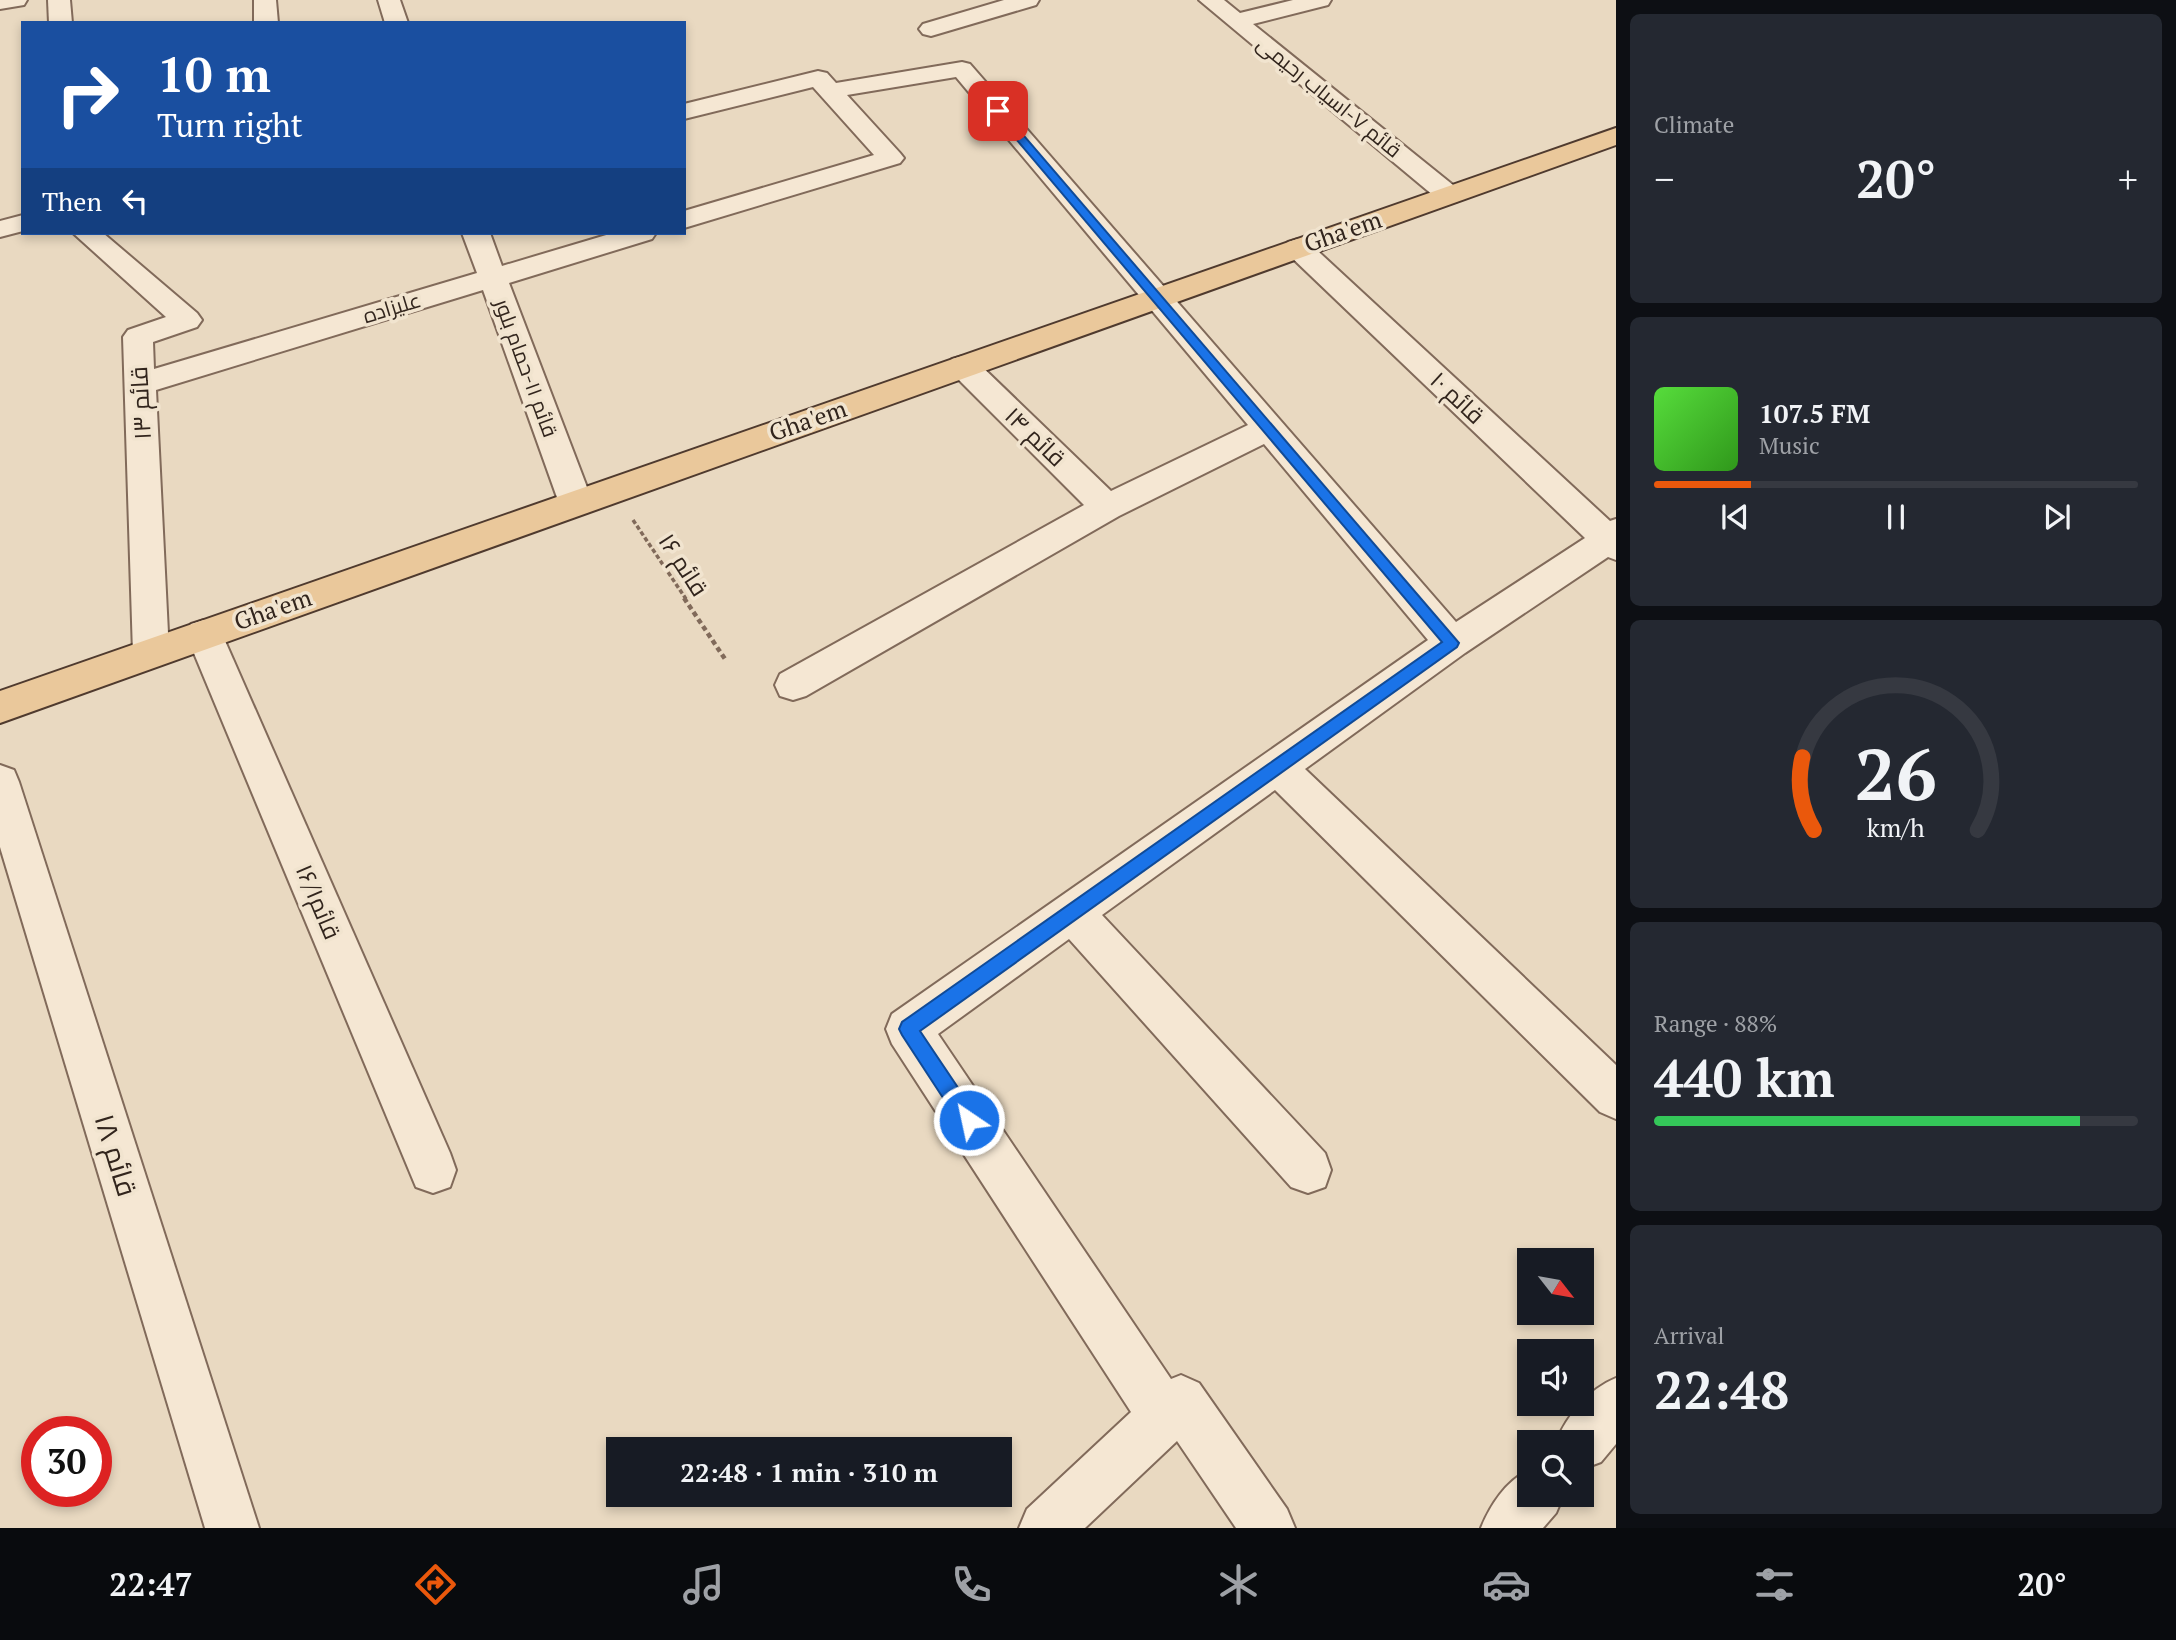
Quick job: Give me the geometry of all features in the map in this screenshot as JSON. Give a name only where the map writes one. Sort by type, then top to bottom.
[{"type":"main road","name":"Gha'em","points":[[0,707],[1616,135]]},
{"type":"street","points":[[0,2],[16,0]]},
{"type":"street","points":[[60,0],[61,21]]},
{"type":"street","points":[[265,0],[266,21]]},
{"type":"street","points":[[389,0],[396,21]]},
{"type":"street","points":[[931,29],[1028,0]]},
{"type":"street","name":"قائم ۷-اسیاب رحیمی","points":[[1210,0],[1449,195]]},
{"type":"street","points":[[1236,21],[1320,0]]},
{"type":"street","points":[[830,91],[962,69],[1452,643]]},
{"type":"street","points":[[686,111],[818,78],[891,158],[686,219]]},
{"type":"street","points":[[0,229],[21,224]]},
{"type":"street","name":"قائم ۱۳","points":[[90,235],[187,320],[138,337],[151,653]]},
{"type":"street","name":"قائم ۱۱-حمام بلور","points":[[477,235],[576,503]]},
{"type":"street","name":"علیزاده","points":[[141,384],[635,235]]},
{"type":"street","name":"قائم ۱۰","points":[[1298,248],[1613,540]]},
{"type":"street","name":"قائم ۱۴","points":[[963,366],[1107,507]]},
{"type":"street","points":[[793,685],[1107,507],[1268,429]]},
{"type":"street","points":[[1268,1528],[1173,1408],[908,1029],[1452,643],[1613,540]]},
{"type":"street","name":"قائم۱۶/۱","points":[[204,634],[433,1170]]},
{"type":"street","points":[[1277,767],[1616,1096]]},
{"type":"street","name":"قائم ۱۸","points":[[0,782],[232,1528]]},
{"type":"street","points":[[1072,912],[1308,1170]]},
{"type":"street","points":[[1593,1430],[1616,1404]]},
{"type":"street","points":[[1046,1528],[1173,1408]]},
{"type":"street","points":[[1508,1528],[1526,1507]]},
{"type":"path","name":"قائم ۱۶","points":[[613,490],[724,659]]},
{"type":"route","points":[[969,1120],[908,1029],[1452,643],[998,111]]}]
